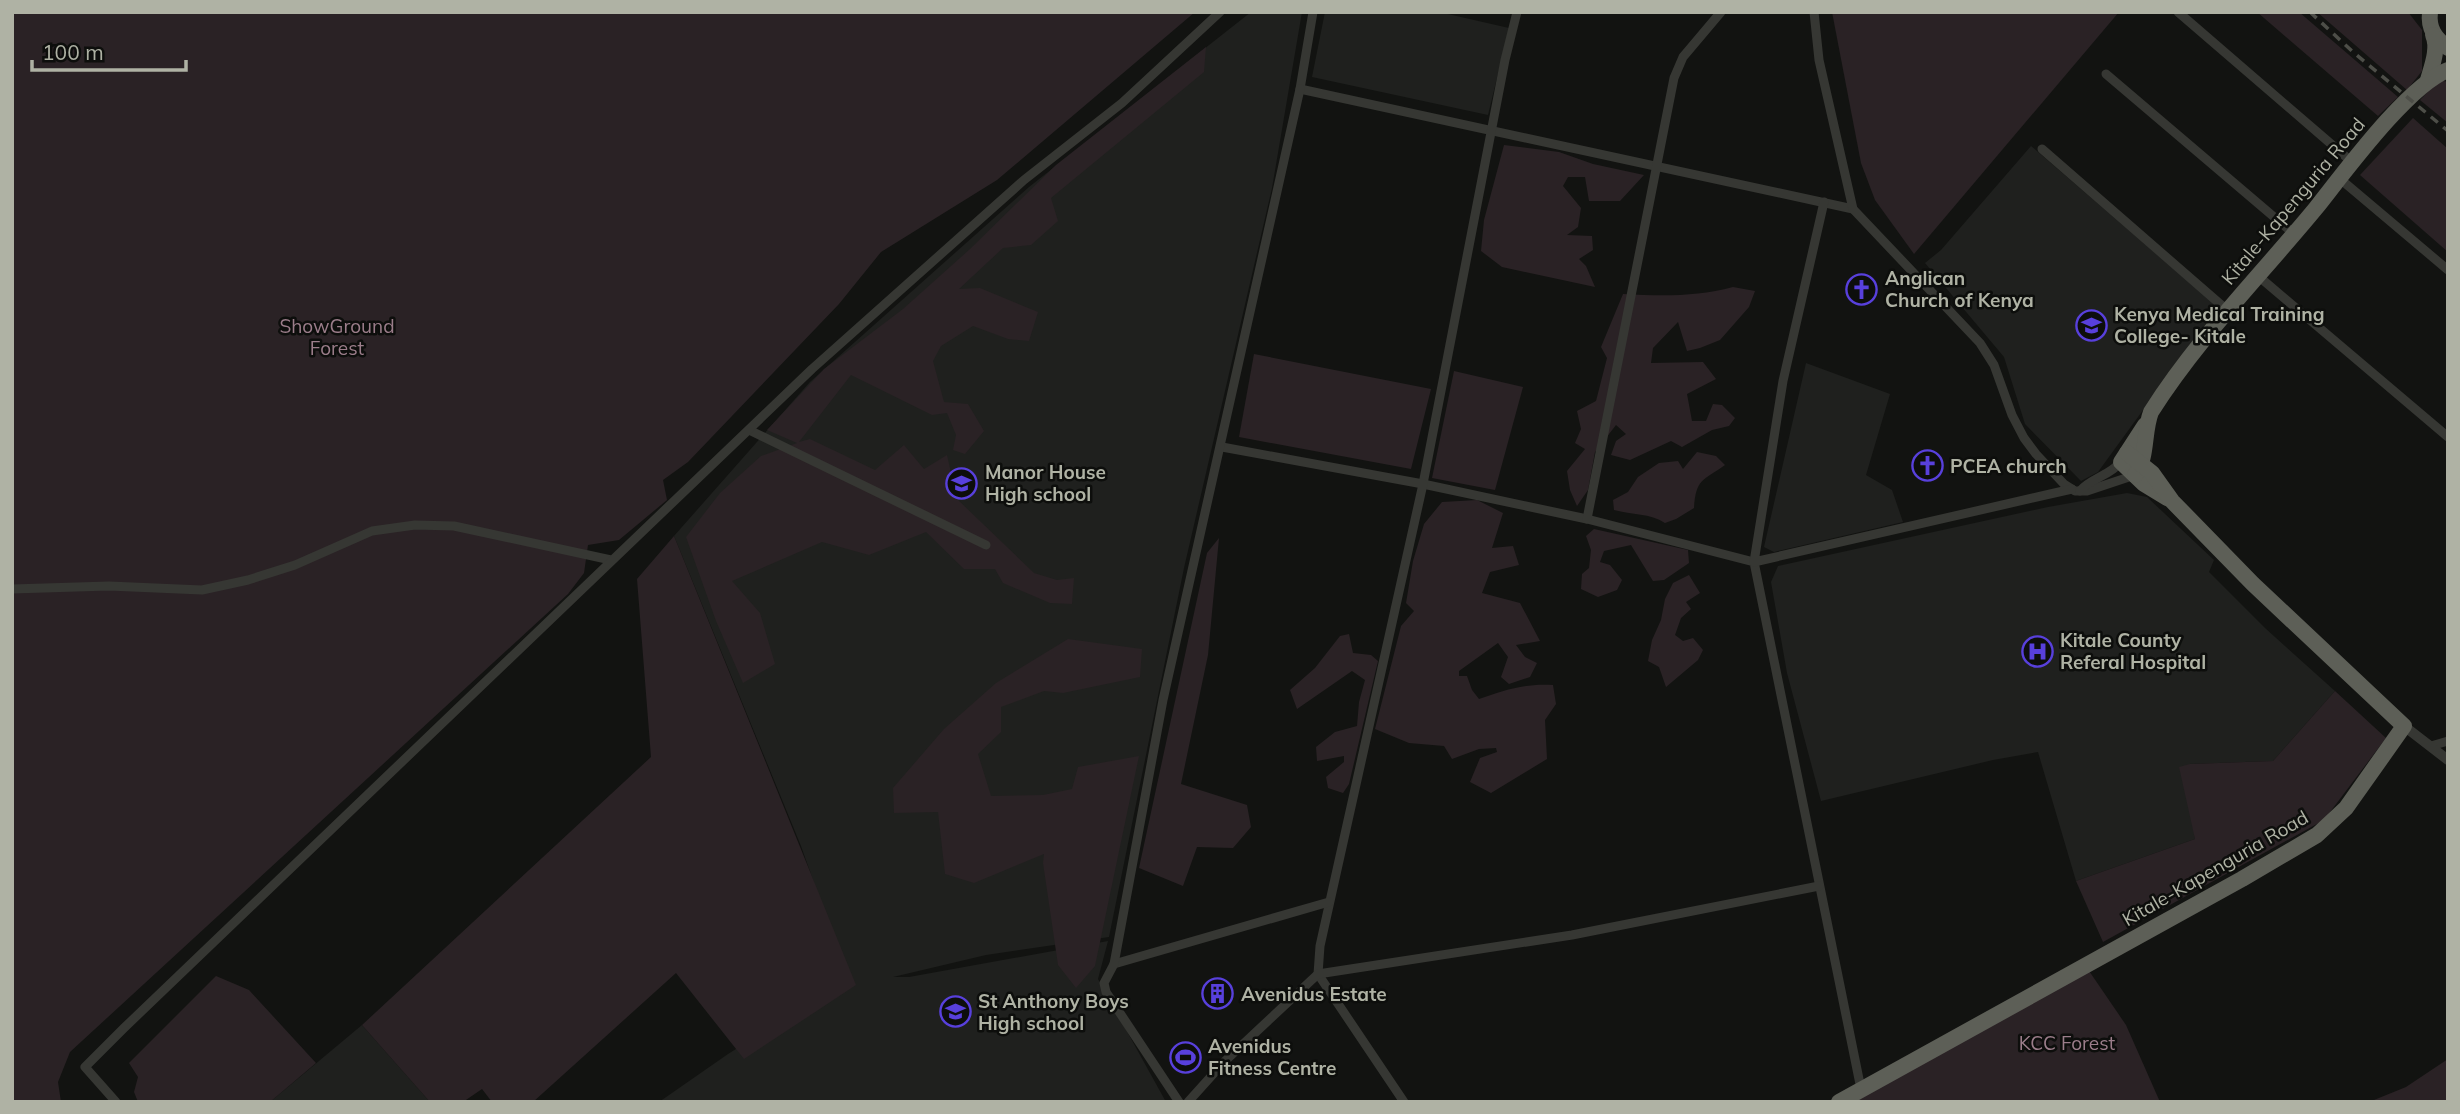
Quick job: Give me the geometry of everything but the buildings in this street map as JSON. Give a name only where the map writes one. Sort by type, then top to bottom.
[{"type":"highway","points":[[2428,80],[2436,41],[2429,13]]},
{"type":"highway","points":[[2433,34],[2448,48]]},
{"type":"highway","name":"Kitale-Kapenguria Road","points":[[2124,458],[2176,374],[2227,310],[2389,119],[2428,80],[2448,70]]},
{"type":"highway","name":"Kitale-Kapenguria Road","points":[[2138,470],[2147,422]]},
{"type":"highway","points":[[2124,458],[2138,470],[2156,477],[2172,501],[2253,584],[2404,726]]},
{"type":"highway","name":"Kitale-Kapenguria Road","points":[[1839,1102],[2317,835],[2346,808],[2404,726]]},
{"type":"street","points":[[116,1102],[85,1067],[812,369],[1024,180],[1122,103],[1220,12]]},
{"type":"street","points":[[1178,1102],[1106,992],[1104,983],[1114,964],[1163,700],[1222,447],[1300,89],[1313,12]]},
{"type":"street","points":[[1404,1102],[1318,974],[1320,946],[1423,484],[1505,60],[1517,12]]},
{"type":"street","points":[[1587,519],[1674,78],[1683,57],[1720,12]]},
{"type":"street","points":[[1814,12],[1819,60],[1853,209],[1980,343],[1994,365],[2012,415],[2024,438],[2054,474],[2076,490]]},
{"type":"street","points":[[2178,12],[2352,162]]},
{"type":"street","points":[[2106,74],[2294,234]]},
{"type":"street","points":[[1300,89],[1853,209]]},
{"type":"street","points":[[2042,149],[2227,310]]},
{"type":"street","points":[[2339,178],[2448,270]]},
{"type":"street","points":[[1824,202],[1783,381],[1754,562],[1861,1089]]},
{"type":"street","points":[[2258,275],[2448,437]]},
{"type":"street","points":[[749,430],[986,545]]},
{"type":"street","points":[[1222,447],[1423,484],[1587,519],[1754,562],[2076,490],[2098,489],[2138,470]]},
{"type":"street","points":[[2076,490],[2111,472],[2124,458]]},
{"type":"street","points":[[12,589],[109,586],[202,590],[248,580],[295,565],[372,531],[415,525],[454,526],[611,560]]},
{"type":"street","points":[[2404,726],[2448,760]]},
{"type":"street","points":[[2431,746],[2448,741]]},
{"type":"street","points":[[1188,1102],[1224,1062],[1318,974],[1572,935],[1819,886]]},
{"type":"street","points":[[1114,964],[1329,902]]},
{"type":"shaded area","name":"Manor House High school","points":[[1251,12],[1302,12],[1272,188],[1184,568],[1109,937],[986,955],[893,977],[909,977],[1108,941],[1098,979],[1166,1102],[659,1102],[728,1054],[848,979],[801,846],[674,536],[810,382],[1029,187]]},
{"type":"shaded area","points":[[1325,12],[1439,12],[1509,28],[1488,115],[1312,77]]},
{"type":"shaded area","name":"Kenya Medical Training College- Kitale","points":[[2031,146],[2218,307],[2098,472],[2081,481],[2025,424],[2004,357],[1925,263],[1941,250]]},
{"type":"shaded area","points":[[1806,363],[1890,394],[1866,475],[1892,490],[1903,522],[1774,552],[1764,547]]},
{"type":"shaded area","name":"Kitale County Referal Hospital","points":[[2127,493],[2147,497],[2214,560],[2209,572],[2265,628],[2335,691],[2273,761],[2190,764],[2195,839],[2076,881],[2038,752],[1993,760],[1821,801],[1787,673],[1771,582],[1778,566],[2048,507]]},
{"type":"shaded area","points":[[362,1025],[430,1102],[270,1102]]},
{"type":"green space","name":"ShowGround Forest","points":[[12,12],[1195,12],[997,180],[881,252],[839,304],[688,462],[663,480],[667,500],[619,540],[588,545],[584,573],[568,594],[70,1052],[58,1082],[61,1102],[12,1102]]},
{"type":"green space","points":[[1832,12],[2119,12],[1914,254],[1875,200],[1861,163]]},
{"type":"green space","points":[[2257,12],[2299,12],[2398,97],[2378,116]]},
{"type":"green space","points":[[2317,12],[2408,12],[2422,30],[2422,71],[2407,90]]},
{"type":"green space","points":[[1206,47],[1204,72],[1051,198],[1058,221],[1031,245],[1003,248],[959,289],[980,288],[1038,312],[1029,341],[1008,339],[973,326],[941,346],[933,361],[944,402],[968,404],[984,431],[965,454],[953,450],[956,435],[947,413],[932,415],[851,375],[799,442],[810,439],[875,470],[904,445],[924,469],[947,455],[957,499],[1034,573],[1057,580],[1074,578],[1072,604],[1050,603],[1003,583],[995,569],[964,569],[926,532],[869,555],[822,542],[732,581],[760,613],[775,664],[743,683],[716,621],[686,537],[720,493],[761,456],[797,443],[767,430],[824,369],[903,309],[970,249],[1056,165]]},
{"type":"green space","points":[[2439,80],[2448,82],[2448,123],[2420,100]]},
{"type":"green space","points":[[2413,118],[2448,149],[2448,252],[2360,175]]},
{"type":"green space","points":[[1504,145],[1559,152],[1593,164],[1644,175],[1620,201],[1589,201],[1585,177],[1568,177],[1563,186],[1581,208],[1578,227],[1567,235],[1592,236],[1593,250],[1579,259],[1586,266],[1595,287],[1502,267],[1481,251],[1484,220]]},
{"type":"green space","points":[[1733,287],[1755,291],[1749,307],[1720,340],[1687,351],[1678,322],[1653,348],[1651,363],[1703,362],[1716,379],[1687,394],[1692,421],[1706,421],[1713,404],[1722,405],[1735,418],[1729,426],[1712,430],[1682,447],[1671,441],[1630,460],[1611,455],[1616,441],[1626,434],[1616,425],[1595,452],[1588,490],[1577,506],[1570,490],[1567,471],[1585,449],[1575,443],[1581,429],[1577,411],[1596,401],[1607,358],[1601,347],[1623,294],[1692,294]]},
{"type":"green space","points":[[1254,354],[1431,389],[1411,469],[1239,437]]},
{"type":"green space","points":[[1454,371],[1523,387],[1495,490],[1432,478]]},
{"type":"green space","points":[[1697,452],[1716,456],[1725,465],[1699,485],[1694,508],[1665,523],[1647,516],[1614,510],[1613,500],[1628,492],[1638,477],[1659,463],[1678,461],[1683,469]]},
{"type":"green space","points":[[1477,500],[1503,513],[1492,548],[1513,546],[1519,565],[1490,572],[1482,593],[1520,603],[1540,641],[1516,645],[1525,657],[1537,663],[1530,677],[1509,684],[1501,677],[1508,657],[1498,643],[1459,671],[1459,676],[1467,676],[1479,699],[1515,688],[1553,685],[1556,704],[1545,720],[1547,759],[1491,793],[1470,782],[1480,758],[1497,752],[1496,748],[1479,749],[1452,759],[1444,746],[1409,743],[1375,729],[1401,626],[1414,611],[1406,603],[1413,561],[1424,524],[1442,502]]},
{"type":"green space","points":[[1594,529],[1688,550],[1689,563],[1664,580],[1653,581],[1631,545],[1604,551],[1600,562],[1610,565],[1622,580],[1617,590],[1598,597],[1581,589],[1582,574],[1589,568],[1591,550],[1586,536]]},
{"type":"green space","points":[[674,536],[856,985],[744,1059],[676,973],[533,1102],[492,1102],[482,1089],[463,1102],[430,1102],[362,1025],[651,757],[637,579]]},
{"type":"green space","points":[[1219,538],[1208,655],[1181,784],[1247,805],[1251,827],[1233,848],[1197,847],[1183,886],[1139,868],[1207,553]]},
{"type":"green space","points":[[1689,575],[1700,593],[1686,602],[1691,609],[1681,618],[1675,635],[1683,641],[1693,638],[1703,650],[1698,660],[1666,687],[1659,667],[1648,661],[1652,640],[1673,583]]},
{"type":"green space","points":[[1349,634],[1353,653],[1371,655],[1378,661],[1349,784],[1343,793],[1328,788],[1326,777],[1344,762],[1344,756],[1317,761],[1316,747],[1335,732],[1357,726],[1359,702],[1365,680],[1352,671],[1297,709],[1290,690],[1315,668],[1340,636]]},
{"type":"green space","points":[[1068,639],[1142,649],[1140,677],[1063,693],[1044,691],[1001,707],[1001,732],[978,754],[991,796],[1043,795],[1072,789],[1078,767],[1139,756],[1095,966],[1076,988],[1058,965],[1043,863],[1044,854],[974,883],[945,874],[938,812],[894,813],[893,788],[944,729],[996,683]]},
{"type":"green space","points":[[2335,691],[2386,738],[2324,820],[2103,942],[2076,881],[2195,839],[2179,767],[2190,764],[2273,761]]},
{"type":"green space","name":"KCC Forest","points":[[2085,965],[2126,1025],[2160,1102],[1842,1102]]},
{"type":"green space","points":[[216,976],[249,990],[316,1063],[270,1102],[138,1102],[134,1092],[138,1077],[129,1063]]},
{"type":"green space","points":[[2448,1059],[2448,1102],[2369,1102],[2406,1087]]},
{"type":"railway","points":[[2310,12],[2353,52],[2448,131]]},
{"type":"place","name":"Anglican Church of Kenya","points":[[1862,289]]},
{"type":"place","name":"Kenya Medical Training College- Kitale","points":[[2091,325]]},
{"type":"place","name":"PCEA church","points":[[1927,466]]},
{"type":"place","name":"Manor House High school","points":[[962,483]]},
{"type":"place","name":"Kitale County Referal Hospital","points":[[2037,651]]},
{"type":"place","name":"Avenidus Estate","points":[[1218,994]]},
{"type":"place","name":"St Anthony Boys High school","points":[[955,1012]]},
{"type":"place","name":"Avenidus Fitness Centre","points":[[1185,1057]]}]
